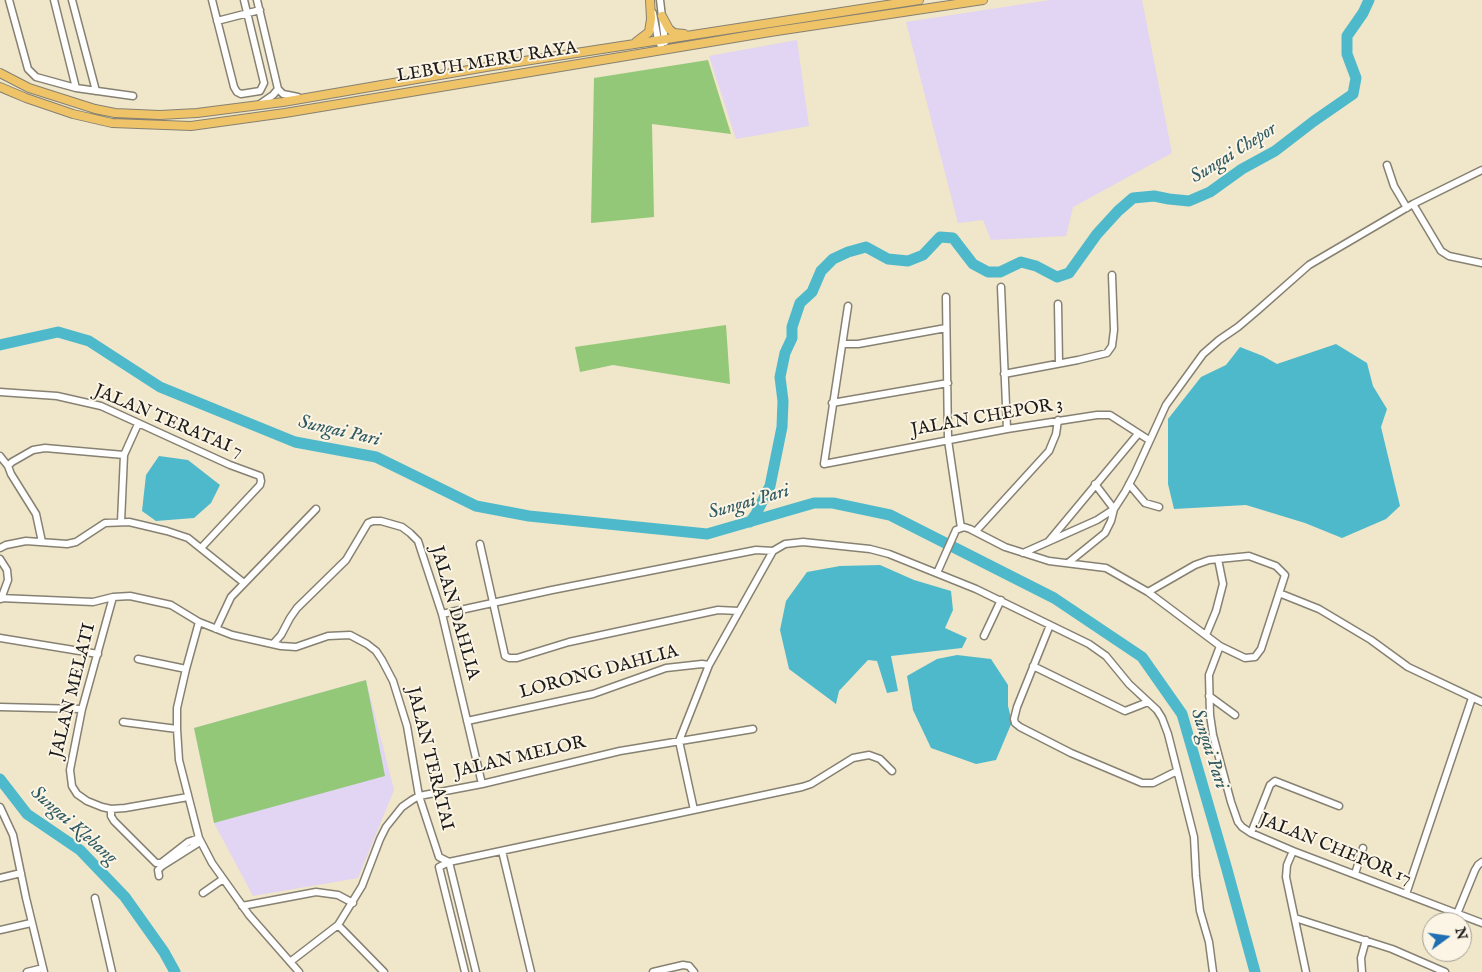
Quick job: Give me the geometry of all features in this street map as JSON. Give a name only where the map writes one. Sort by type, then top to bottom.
[{"type":"main road","points":[[632,44],[649,32],[651,0]]},
{"type":"main road","name":"LEBUH MERU RAYA","points":[[0,73],[29,88],[95,109],[115,113],[197,114],[920,0]]},
{"type":"main road","name":"LEBUH MERU RAYA","points":[[0,87],[54,108],[112,123],[191,126],[285,113],[979,0]]},
{"type":"main road","points":[[662,16],[669,29],[674,33],[699,34]]},
{"type":"street","points":[[9,0],[28,69],[36,77],[76,88],[133,96]]},
{"type":"street","points":[[54,0],[76,88]]},
{"type":"street","points":[[72,0],[96,91]]},
{"type":"street","points":[[212,0],[236,92],[241,94],[258,92],[262,88],[264,80],[244,0]]},
{"type":"street","points":[[257,0],[278,88],[283,94],[303,98]]},
{"type":"street","points":[[651,0],[662,40]]},
{"type":"street","points":[[660,0],[663,50]]},
{"type":"street","points":[[217,22],[260,10]]},
{"type":"street","points":[[256,105],[274,95],[278,88]]},
{"type":"street","points":[[1387,165],[1394,186],[1407,208]]},
{"type":"street","points":[[1068,563],[1105,533],[1111,521],[1114,508],[1130,484],[1166,405],[1203,354],[1218,340],[1238,327],[1258,310],[1308,264],[1414,204],[1482,170]]},
{"type":"street","points":[[1414,204],[1441,251],[1449,256],[1482,263]]},
{"type":"street","points":[[1004,374],[1107,353],[1112,346],[1114,330],[1112,275]]},
{"type":"street","points":[[1001,287],[1006,429]]},
{"type":"street","points":[[946,297],[948,440],[961,528]]},
{"type":"street","points":[[1058,304],[1059,363]]},
{"type":"street","points":[[848,306],[832,404],[948,383]]},
{"type":"street","points":[[843,344],[858,344],[946,328]]},
{"type":"street","name":"JALAN TERATAI 7","points":[[0,392],[57,396],[101,406],[230,465],[258,475],[261,479],[260,484],[201,548]]},
{"type":"street","name":"JALAN CHEPOR 3","points":[[832,404],[824,464],[1006,429],[1106,414],[1113,416],[1149,440]]},
{"type":"street","points":[[976,531],[1049,451],[1056,434],[1058,420]]},
{"type":"street","points":[[121,522],[124,456],[138,424]]},
{"type":"street","points":[[1049,541],[1138,434]]},
{"type":"street","points":[[8,466],[20,456],[33,450],[45,448],[124,456]]},
{"type":"street","points":[[0,456],[8,466],[36,514],[42,542]]},
{"type":"street","points":[[1095,484],[1114,508]]},
{"type":"street","points":[[1130,484],[1145,502],[1159,507]]},
{"type":"street","points":[[1023,553],[1097,520],[1114,508]]},
{"type":"street","points":[[216,629],[230,597],[316,509]]},
{"type":"street","name":"JALAN DAHLIA","points":[[272,644],[282,635],[297,608],[346,560],[368,524],[373,521],[380,521],[402,527],[418,542],[442,614],[482,784]]},
{"type":"street","points":[[0,548],[20,542],[67,544],[76,542],[105,523],[121,522],[167,531],[188,538],[244,584]]},
{"type":"street","points":[[937,573],[956,530],[961,528],[976,531],[1005,547],[1050,561],[1106,568],[1148,592],[1220,646],[1245,658],[1255,657],[1261,649],[1285,575],[1276,566],[1249,556],[1218,559],[1195,565],[1148,592]]},
{"type":"street","points":[[442,614],[562,588],[756,550],[772,551],[785,544],[795,542],[870,549],[889,554],[1001,600],[1099,650],[1129,684],[1157,710],[1162,718],[1194,837],[1200,911],[1209,942],[1213,972]]},
{"type":"street","points":[[480,544],[505,656],[509,658],[517,658],[569,642],[718,610],[739,611]]},
{"type":"street","points":[[694,810],[678,741],[710,665],[772,551]]},
{"type":"street","points":[[0,559],[7,570],[8,580],[1,598]]},
{"type":"street","points":[[1206,635],[1216,611],[1223,584],[1218,559]]},
{"type":"street","points":[[1279,593],[1320,609],[1371,640],[1408,667],[1482,702]]},
{"type":"street","name":"JALAN TERATAI","points":[[1,598],[93,602],[113,597],[130,596],[151,599],[170,605],[199,622],[216,629],[232,635],[272,644],[296,647],[328,636],[350,635],[367,644],[376,651],[394,682],[403,712],[420,796],[439,857],[449,862]]},
{"type":"street","name":"JALAN MELATI","points":[[113,597],[82,709],[70,770],[72,786],[87,801],[102,808],[111,809],[188,798]]},
{"type":"street","points":[[984,636],[1001,600]]},
{"type":"street","points":[[199,622],[186,668],[178,708],[177,729],[179,760],[199,840],[242,906],[299,972]]},
{"type":"street","points":[[1050,625],[1014,719],[1015,723],[1020,728],[1071,753],[1142,784],[1153,783],[1177,771]]},
{"type":"street","points":[[0,638],[98,654]]},
{"type":"street","name":"JALAN CHEPOR 17","points":[[1220,646],[1210,671],[1210,715],[1213,735],[1238,822],[1251,833],[1293,851],[1452,912]]},
{"type":"street","points":[[138,659],[186,668]]},
{"type":"street","name":"LORONG DAHLIA","points":[[468,721],[594,694],[666,668],[702,664],[710,665]]},
{"type":"street","points":[[1033,666],[1125,710],[1148,702]]},
{"type":"street","points":[[1209,696],[1235,715]]},
{"type":"street","points":[[1406,894],[1472,698]]},
{"type":"street","points":[[0,707],[82,709]]},
{"type":"street","points":[[123,722],[177,729]]},
{"type":"street","name":"JALAN MELOR","points":[[290,962],[338,925],[362,886],[386,827],[402,807],[420,796],[482,784],[620,751],[753,729]]},
{"type":"street","points":[[465,972],[439,867],[449,862],[802,787],[854,758],[869,755],[880,760],[892,771]]},
{"type":"street","points":[[1251,833],[1270,785],[1277,781],[1339,806]]},
{"type":"street","points":[[0,807],[14,835],[31,923],[43,970],[27,972]]},
{"type":"street","points":[[111,809],[111,816],[114,821],[156,863],[161,862],[188,842],[199,840]]},
{"type":"street","points":[[159,876],[158,870],[162,866],[199,840]]},
{"type":"street","points":[[1355,874],[1363,848]]},
{"type":"street","points":[[502,850],[531,972]]},
{"type":"street","points":[[1293,851],[1287,865],[1286,877],[1306,972]]},
{"type":"street","points":[[449,862],[476,972]]},
{"type":"street","points":[[1458,912],[1475,870],[1482,862]]},
{"type":"street","points":[[0,878],[21,873]]},
{"type":"street","points":[[203,893],[223,879]]},
{"type":"street","points":[[242,906],[316,892],[338,895],[352,902]]},
{"type":"street","points":[[95,898],[112,972]]},
{"type":"street","points":[[1295,918],[1392,949],[1446,972]]},
{"type":"street","points":[[0,930],[31,923]]},
{"type":"street","points":[[338,925],[384,972]]},
{"type":"street","points":[[1362,972],[1361,958],[1366,940]]},
{"type":"street","points":[[653,972],[683,965],[689,966],[694,972]]},
{"type":"shaded area","points":[[1050,0],[1142,0],[1172,153],[1073,207],[1066,236],[991,240],[983,220],[958,223],[906,22]]},
{"type":"shaded area","points":[[797,40],[809,126],[736,139],[709,56]]},
{"type":"shaded area","points":[[366,680],[394,790],[358,878],[253,896],[214,823],[194,728]]},
{"type":"green space","points":[[708,60],[731,134],[652,124],[654,217],[591,223],[594,78]]},
{"type":"green space","points":[[726,325],[730,384],[613,365],[580,372],[575,347]]},
{"type":"green space","points":[[366,680],[385,776],[214,823],[194,728]]},
{"type":"water","points":[[1336,344],[1367,363],[1373,386],[1387,409],[1381,427],[1400,506],[1386,519],[1342,538],[1305,523],[1246,505],[1174,509],[1168,484],[1168,419],[1201,377],[1226,365],[1240,347],[1277,364]]},
{"type":"water","points":[[159,456],[188,460],[220,485],[211,503],[194,518],[156,521],[142,511],[146,475]]},
{"type":"water","points":[[880,565],[914,580],[951,591],[953,610],[945,628],[967,638],[962,648],[891,656],[898,691],[887,693],[877,661],[868,660],[839,691],[836,704],[789,669],[780,630],[786,601],[807,572],[840,566]]},
{"type":"water","points":[[957,655],[991,659],[1008,685],[1008,706],[1012,722],[996,760],[976,764],[931,748],[913,710],[907,676],[937,659]]},
{"type":"waterway","name":"Sungai Chepor","points":[[750,522],[770,486],[782,427],[783,401],[780,377],[785,353],[792,338],[792,327],[800,303],[812,292],[821,271],[833,259],[866,247],[888,259],[908,261],[923,255],[940,237],[953,238],[973,264],[988,272],[1000,272],[1021,262],[1036,266],[1057,277],[1069,273],[1097,234],[1133,198],[1154,196],[1189,201],[1210,192],[1242,169],[1275,151],[1353,94],[1356,78],[1347,54],[1347,36],[1363,13],[1369,0]]},
{"type":"waterway","name":"Sungai Pari","points":[[0,345],[58,332],[89,341],[160,387],[295,442],[376,457],[476,506],[529,516],[707,534],[814,503],[833,503],[890,515],[1054,598],[1142,657],[1182,714],[1255,972]]},
{"type":"waterway","name":"Sungai Klebang","points":[[0,779],[27,814],[80,850],[125,897],[164,952],[175,972]]}]
